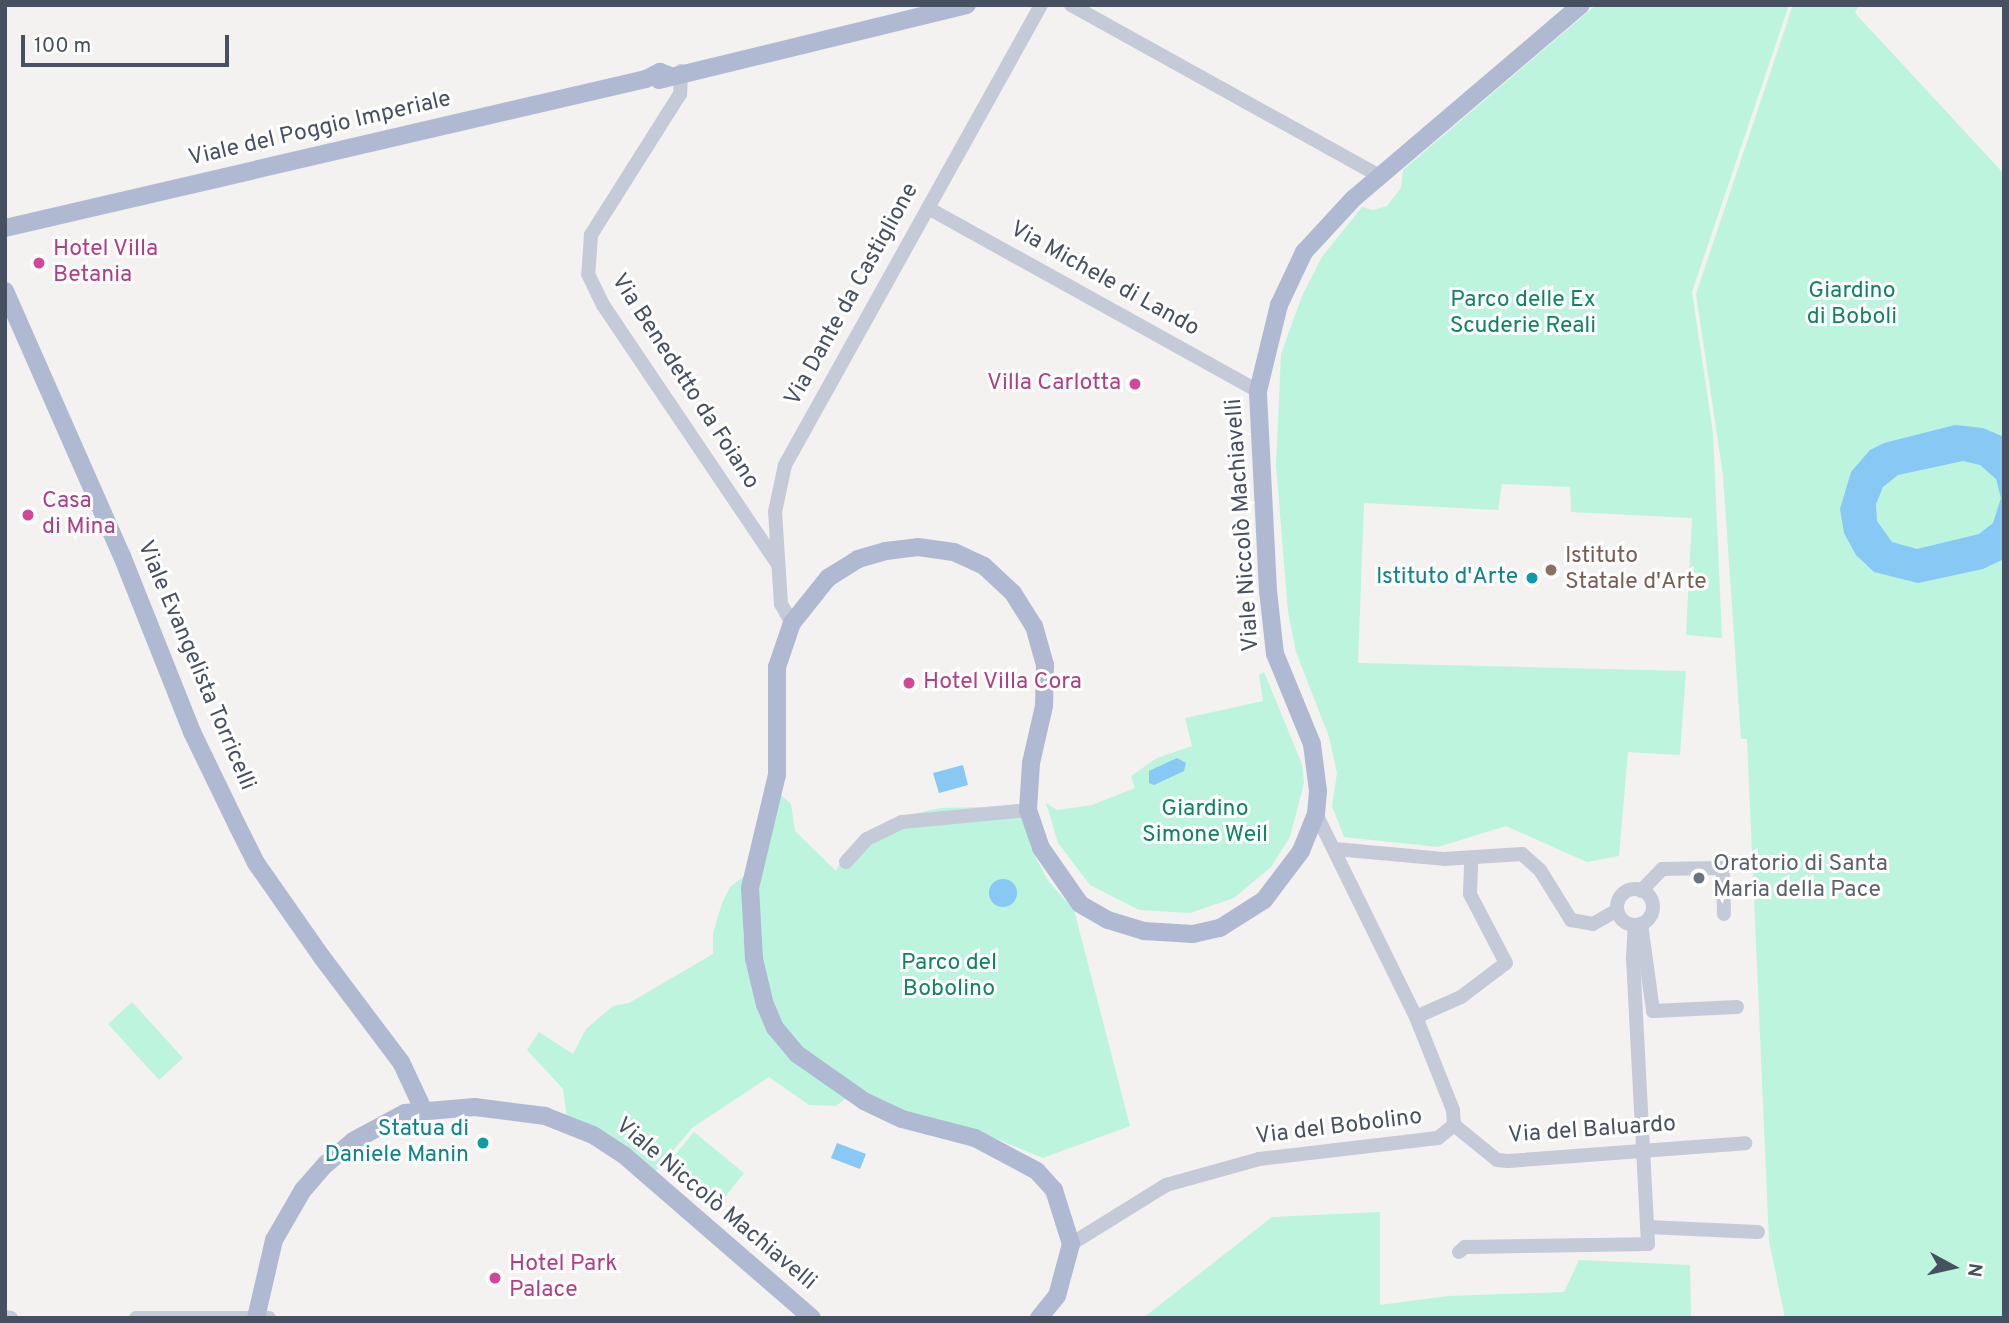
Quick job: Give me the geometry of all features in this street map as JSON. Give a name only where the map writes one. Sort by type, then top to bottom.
[{"type":"main road","name":"Viale del Poggio Imperiale","points":[[5,228],[646,79],[652,82],[675,73],[967,5]]},
{"type":"main road","name":"Viale Niccolò Machiavelli","points":[[1071,1244],[1054,1190],[1023,1160],[975,1138],[902,1119],[864,1101],[797,1054],[775,1028],[754,959],[750,888],[777,775],[777,667],[792,623],[828,578],[858,559],[886,551],[918,547],[954,552],[984,566],[1013,593],[1034,626],[1045,665],[1044,706],[1031,763],[1028,810],[1041,848],[1080,904],[1108,920],[1170,934],[1220,928],[1264,900],[1301,851],[1316,814],[1317,764],[1282,676],[1272,635],[1258,391],[1279,305],[1304,252],[1378,175],[1581,5]]},
{"type":"main road","name":"Viale Evangelista Torricelli","points":[[5,291],[122,556],[191,732],[244,839],[321,957],[406,1071],[423,1110]]},
{"type":"main road","name":"Viale Niccolò Machiavelli","points":[[260,1317],[274,1240],[295,1202],[326,1164],[386,1121],[423,1110],[494,1107],[547,1116],[593,1135],[625,1156],[812,1318]]},
{"type":"main road","points":[[1039,1318],[1057,1296],[1071,1244]]},
{"type":"street","name":"Via Dante da Castiglione","points":[[792,623],[781,604],[778,565],[776,501],[785,465],[1041,5]]},
{"type":"street","points":[[1071,5],[1378,175]]},
{"type":"street","name":"Via Benedetto da Foiano","points":[[675,73],[680,93],[591,235],[588,274],[603,305],[778,565]]},
{"type":"street","name":"Via Michele di Lando","points":[[928,208],[1258,391]]},
{"type":"street","points":[[846,862],[867,839],[902,822],[1028,810]]},
{"type":"street","name":"Via del Bobolino","points":[[1071,1244],[1166,1185],[1259,1159],[1438,1138],[1454,1125],[1449,1100],[1416,1017],[1316,814]]},
{"type":"street","points":[[1335,849],[1471,858],[1529,856],[1566,915],[1580,924],[1593,925],[1617,910],[1626,892],[1641,891],[1662,869],[1723,868],[1724,914]]},
{"type":"street","points":[[1416,1017],[1461,998],[1506,963],[1470,894],[1471,858]]},
{"type":"street","points":[[1459,1252],[1465,1247],[1648,1244],[1633,958],[1638,924],[1653,907],[1641,891]]},
{"type":"street","points":[[1617,910],[1626,923],[1638,924]]},
{"type":"street","points":[[1638,924],[1653,1011],[1737,1007]]},
{"type":"street","name":"Via del Baluardo","points":[[1454,1125],[1497,1160],[1745,1143]]},
{"type":"street","points":[[1647,1227],[1758,1232]]},
{"type":"street","points":[[5,1317],[11,1318]]},
{"type":"street","points":[[139,1317],[260,1317]]},
{"type":"green space","name":"Parco delle Ex Scuderie Reali","points":[[1596,5],[1789,5],[1692,292],[1713,433],[1722,638],[1686,635],[1692,518],[1571,512],[1570,487],[1502,484],[1498,510],[1364,503],[1358,663],[1686,671],[1680,755],[1628,752],[1619,856],[1587,862],[1506,826],[1438,847],[1344,837],[1332,806],[1337,773],[1329,737],[1296,652],[1288,612],[1276,465],[1281,354],[1302,296],[1322,257],[1362,207],[1373,210],[1387,206],[1401,188],[1403,170]]},
{"type":"green space","name":"Giardino di Boboli","points":[[1793,5],[1859,5],[1855,13],[2004,174],[2004,1318],[1785,1318],[1769,1241],[1747,739],[1741,739],[1723,475],[1696,294]]},
{"type":"green space","name":"Giardino Simone Weil","points":[[1264,672],[1302,764],[1304,783],[1290,837],[1271,867],[1234,898],[1190,913],[1139,910],[1090,885],[1058,843],[1046,803],[1057,810],[1092,805],[1135,788],[1131,776],[1157,758],[1192,746],[1185,718],[1263,701],[1259,675]]},
{"type":"green space","name":"Parco del Bobolino","points":[[781,795],[791,804],[795,831],[836,871],[843,857],[875,827],[904,816],[940,808],[1021,806],[1031,849],[1049,882],[1074,910],[1130,1126],[1043,1158],[999,1140],[887,1106],[798,1048],[783,1030],[761,964],[757,895]]},
{"type":"green space","points":[[748,873],[743,935],[765,1023],[849,1096],[836,1106],[809,1105],[769,1077],[692,1128],[654,1173],[567,1118],[563,1089],[527,1050],[539,1032],[573,1054],[586,1029],[613,1006],[629,1003],[713,954],[713,933],[722,903],[730,887]]},
{"type":"green space","points":[[132,1002],[183,1058],[159,1080],[108,1024]]},
{"type":"green space","points":[[694,1132],[744,1173],[721,1202],[670,1161]]},
{"type":"green space","points":[[1380,1212],[1380,1305],[1448,1296],[1564,1292],[1579,1260],[1690,1265],[1691,1318],[1143,1318],[1272,1217]]},
{"type":"water","points":[[1955,425],[1983,428],[2004,437],[2004,559],[1983,569],[1918,583],[1874,572],[1856,555],[1844,533],[1840,509],[1851,472],[1870,450],[1884,443]],"holes":[[[1963,461],[1980,465],[1996,479],[2001,498],[1993,523],[1979,534],[1917,549],[1892,542],[1877,521],[1876,504],[1883,487],[1898,475]]]},
{"type":"water","points":[[1177,758],[1186,763],[1184,771],[1154,785],[1149,783],[1149,771]]},
{"type":"water","points":[[963,765],[968,785],[939,793],[933,773]]},
{"type":"water","points":[[1003,879],[1013,883],[1017,893],[1013,903],[1003,907],[993,903],[989,893],[993,883]]},
{"type":"water","points":[[837,1143],[866,1154],[860,1169],[831,1158]]},
{"type":"place","name":"Hotel Villa Betania","points":[[39,263]]},
{"type":"place","name":"Villa Carlotta","points":[[1135,384]]},
{"type":"place","name":"Casa di Mina","points":[[28,515]]},
{"type":"place","name":"Istituto Statale d'Arte","points":[[1551,570]]},
{"type":"place","name":"Istituto d'Arte","points":[[1532,578]]},
{"type":"place","name":"Hotel Villa Cora","points":[[909,683]]},
{"type":"place","name":"Oratorio di Santa Maria della Pace","points":[[1699,878]]},
{"type":"place","name":"Statua di Daniele Manin","points":[[483,1143]]},
{"type":"place","name":"Hotel Park Palace","points":[[495,1278]]}]
